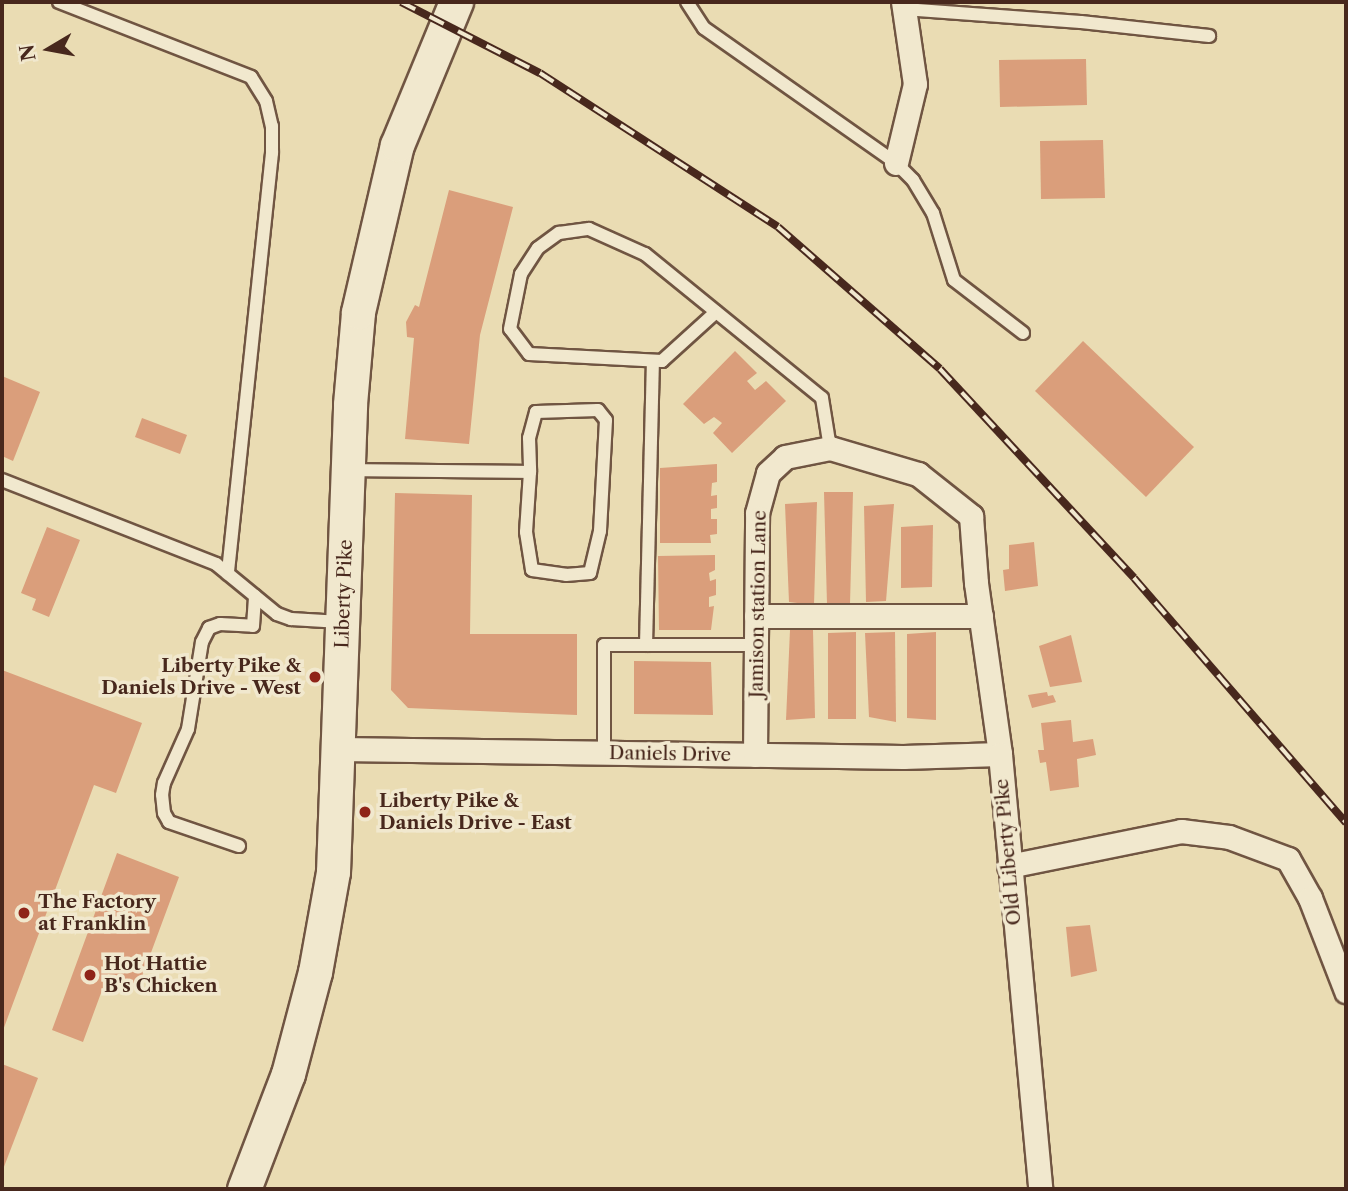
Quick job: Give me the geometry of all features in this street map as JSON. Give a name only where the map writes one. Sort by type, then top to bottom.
[{"type":"street","name":"Liberty Pike","points":[[244,1189],[288,1074],[315,972],[333,872],[340,749],[348,470],[358,312],[397,145],[456,2]]},
{"type":"street","points":[[896,163],[915,84],[904,5]]},
{"type":"street","name":"Jamison station Lane","points":[[755,755],[757,513],[768,473],[785,457],[830,447],[918,474],[971,516]]},
{"type":"street","name":"Old Liberty Pike","points":[[971,516],[981,616],[1000,754],[1040,1189]]},
{"type":"street","points":[[756,616],[981,616]]},
{"type":"street","name":"Daniels Drive","points":[[340,749],[755,755],[1000,754]]},
{"type":"street","points":[[1009,866],[1181,831],[1229,837],[1288,859],[1310,898],[1346,991]]},
{"type":"lane","points":[[59,2],[251,77],[266,101],[272,125],[272,153],[228,574]]},
{"type":"lane","points":[[687,2],[704,28],[896,163],[913,180],[933,213],[954,280],[1023,333]]},
{"type":"lane","points":[[904,5],[1209,36]]},
{"type":"lane","points":[[716,312],[662,361],[529,354],[510,329],[521,274],[538,248],[559,233],[589,229],[645,254],[822,398],[830,447]]},
{"type":"lane","points":[[646,645],[653,361]]},
{"type":"lane","points":[[598,410],[606,420],[600,531],[590,573],[566,575],[533,570],[526,532],[530,472],[529,438],[536,412],[598,410]]},
{"type":"lane","points":[[348,470],[530,472]]},
{"type":"lane","points":[[2,480],[216,564],[277,614],[291,619],[344,622]]},
{"type":"lane","points":[[239,846],[169,822],[164,813],[162,794],[164,783],[188,729],[202,642],[209,628],[220,624],[254,626],[255,596]]},
{"type":"lane","points":[[604,753],[604,645],[756,645]]},
{"type":"building","points":[[1086,59],[1087,105],[1000,107],[999,60]]},
{"type":"building","points":[[1103,140],[1105,198],[1041,199],[1040,141]]},
{"type":"building","points":[[449,190],[513,207],[480,335],[469,444],[405,439],[414,338],[407,337],[406,322],[415,305],[419,307]]},
{"type":"building","points":[[1083,341],[1194,447],[1146,497],[1035,391]]},
{"type":"building","points":[[735,351],[757,373],[747,381],[755,390],[766,381],[786,401],[732,453],[713,433],[722,423],[714,417],[704,424],[683,404]]},
{"type":"building","points":[[2,376],[40,392],[13,461],[2,456]]},
{"type":"building","points":[[142,418],[187,435],[180,454],[135,437]]},
{"type":"building","points":[[717,464],[717,482],[712,483],[711,496],[717,495],[717,508],[711,509],[711,519],[717,519],[717,534],[710,535],[711,543],[660,543],[660,468]]},
{"type":"building","points":[[824,492],[853,492],[850,604],[827,604]]},
{"type":"building","points":[[395,493],[472,495],[470,634],[577,634],[577,715],[408,708],[391,690]]},
{"type":"building","points":[[817,502],[814,605],[789,602],[785,504]]},
{"type":"building","points":[[894,504],[886,601],[866,602],[864,506]]},
{"type":"building","points":[[933,525],[932,587],[901,588],[901,527]]},
{"type":"building","points":[[47,527],[80,540],[49,617],[32,610],[36,599],[21,593]]},
{"type":"building","points":[[1034,542],[1038,586],[1005,591],[1003,570],[1009,569],[1009,545]]},
{"type":"building","points":[[715,555],[715,570],[709,573],[710,581],[716,579],[716,595],[709,597],[709,607],[714,606],[711,630],[659,630],[658,556]]},
{"type":"building","points":[[790,630],[813,630],[815,718],[786,720]]},
{"type":"building","points":[[856,632],[856,719],[828,719],[828,633]]},
{"type":"building","points":[[895,632],[896,722],[869,717],[865,633]]},
{"type":"building","points":[[936,632],[936,720],[907,718],[907,634]]},
{"type":"building","points":[[1071,635],[1082,682],[1050,687],[1039,646]]},
{"type":"building","points":[[634,661],[711,662],[713,715],[634,714]]},
{"type":"building","name":"The Factory at Franklin","points":[[2,670],[142,723],[116,793],[94,785],[2,1033]]},
{"type":"building","points":[[1047,692],[1048,696],[1053,695],[1056,702],[1032,708],[1028,695]]},
{"type":"building","points":[[1071,720],[1073,742],[1093,739],[1096,755],[1077,759],[1079,787],[1050,791],[1046,762],[1040,763],[1038,750],[1044,750],[1041,723]]},
{"type":"building","points":[[117,853],[179,877],[139,985],[108,974],[83,1042],[52,1030]]},
{"type":"building","points":[[1090,925],[1097,971],[1071,977],[1066,927]]},
{"type":"building","points":[[2,1064],[38,1078],[2,1172]]},
{"type":"railway","points":[[401,2],[540,73],[778,227],[940,369],[1134,578],[1346,823]]},
{"type":"place","name":"Liberty Pike & Daniels Drive - West","points":[[315,677]]},
{"type":"place","name":"Liberty Pike & Daniels Drive - East","points":[[365,812]]},
{"type":"place","name":"The Factory at Franklin","points":[[24,913]]},
{"type":"place","name":"Hot Hattie B's Chicken","points":[[90,975]]}]
